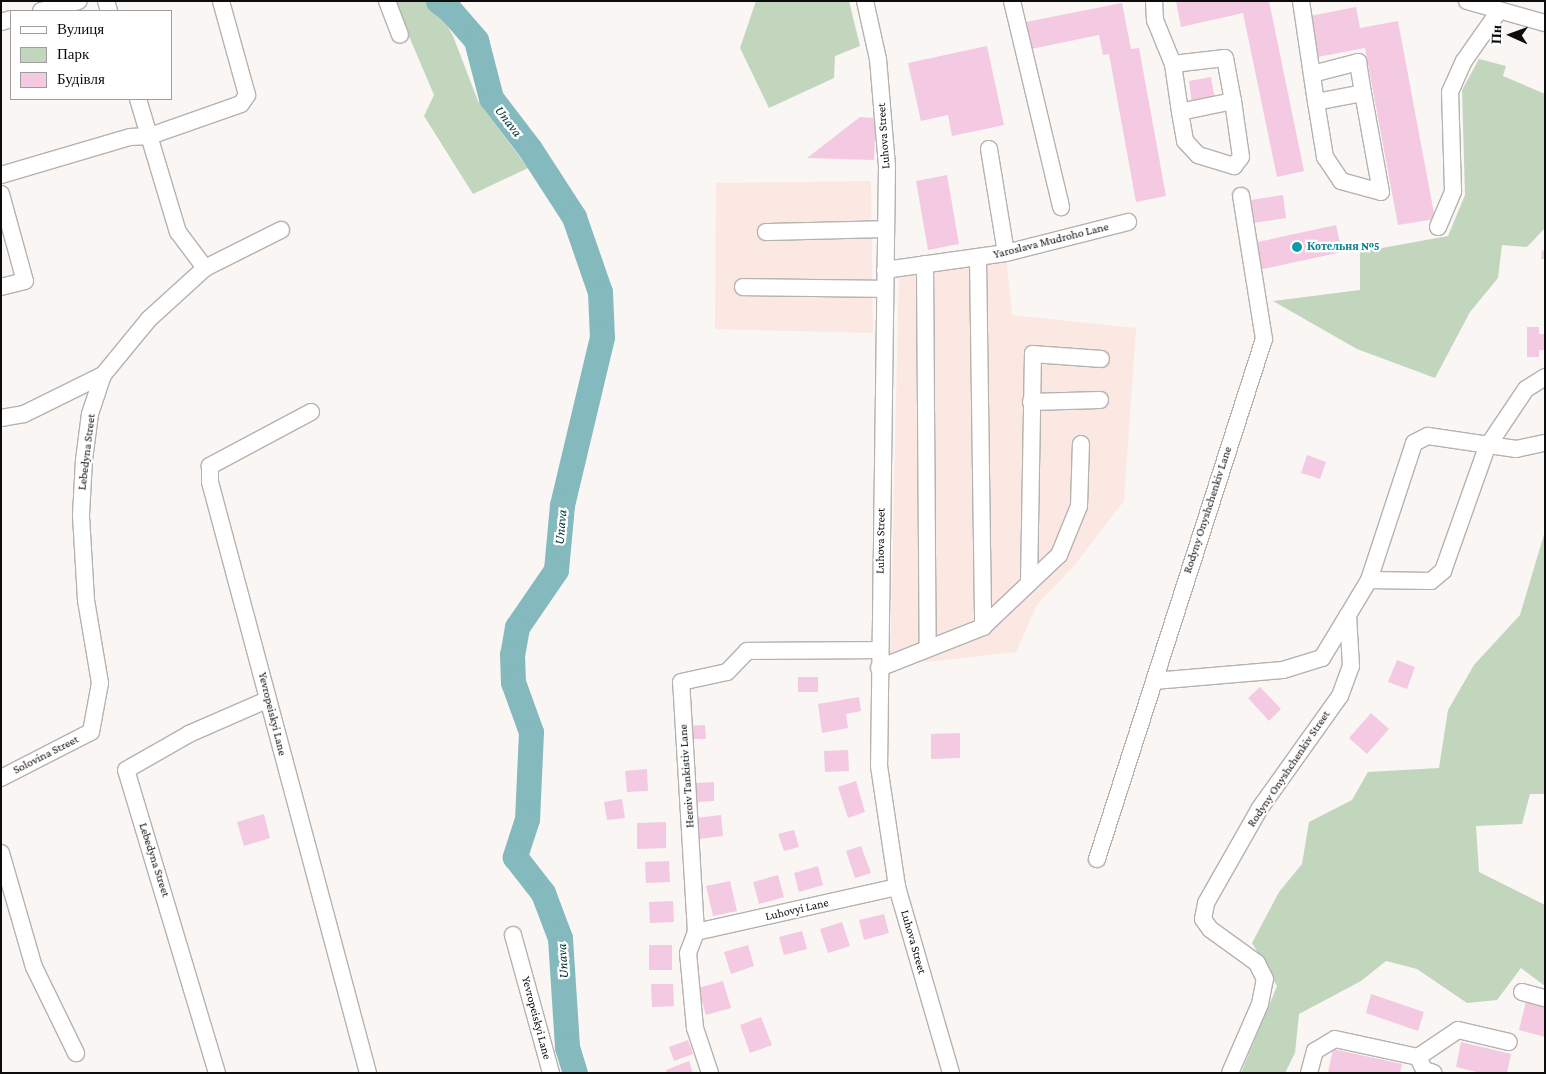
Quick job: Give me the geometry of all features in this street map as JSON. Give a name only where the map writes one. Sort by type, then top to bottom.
[{"type":"street","points":[[45,10],[79,1]]},
{"type":"street","points":[[1,175],[130,137],[150,136],[241,104],[247,95],[221,1]]},
{"type":"street","points":[[386,1],[400,34]]},
{"type":"street","name":"Luhova Street","points":[[865,1],[878,59],[887,166],[879,650],[879,766],[897,887],[951,1073]]},
{"type":"street","points":[[1012,1],[1061,208]]},
{"type":"street","points":[[1154,1],[1155,20],[1173,64],[1185,141],[1198,155],[1234,166],[1241,157],[1225,58],[1173,64]]},
{"type":"street","points":[[1301,1],[1316,102],[1325,157],[1341,180],[1381,192],[1358,62],[1312,74]]},
{"type":"street","points":[[1467,1],[1545,23]]},
{"type":"street","points":[[1438,227],[1453,191],[1450,92],[1464,61],[1499,11]]},
{"type":"street","points":[[1316,102],[1362,93]]},
{"type":"street","points":[[138,100],[178,232],[204,268]]},
{"type":"street","points":[[1180,112],[1233,101]]},
{"type":"street","points":[[989,149],[1006,253]]},
{"type":"street","points":[[1,194],[25,281],[1,287]]},
{"type":"street","name":"Rodyny Onyshchenkiv Lane","points":[[1098,859],[1264,339],[1241,196]]},
{"type":"street","name":"Yaroslava Mudroho Lane","points":[[885,270],[1006,253],[1128,222]]},
{"type":"street","points":[[766,232],[886,229]]},
{"type":"street","name":"Lebedyna Street","points":[[91,732],[100,683],[86,600],[81,515],[84,460],[90,414],[103,375],[149,319],[204,268],[281,230]]},
{"type":"street","points":[[978,257],[984,627]]},
{"type":"street","points":[[925,264],[928,646]]},
{"type":"street","points":[[743,287],[884,289]]},
{"type":"street","points":[[1029,583],[1033,354],[1101,359]]},
{"type":"street","points":[[1,418],[24,414],[103,375]]},
{"type":"street","points":[[1369,580],[1430,582],[1443,571],[1487,447],[1526,389],[1545,376]]},
{"type":"street","points":[[1032,402],[1100,400]]},
{"type":"street","name":"Yevropeiskyi Lane","points":[[311,412],[210,466],[210,482],[250,625],[267,700],[351,1000],[368,1073]]},
{"type":"street","points":[[1154,681],[1283,670],[1322,658],[1369,580],[1414,444],[1428,436],[1487,447],[1516,449],[1545,443]]},
{"type":"street","points":[[879,668],[928,646],[984,627],[1059,555],[1079,506],[1081,444]]},
{"type":"street","name":"Rodyny Onyshchenkiv Street","points":[[1230,1073],[1253,1022],[1265,979],[1257,963],[1210,930],[1203,919],[1206,903],[1260,808],[1340,696],[1351,666],[1348,615]]},
{"type":"street","name":"Heroiv Tankistiv Lane","points":[[710,1073],[694,1028],[688,953],[696,932],[681,682],[727,672],[747,652],[879,650]]},
{"type":"street","name":"Lebedyna Street","points":[[217,1073],[126,770],[190,734],[267,700]]},
{"type":"street","name":"Solovina Street","points":[[1,778],[91,732]]},
{"type":"street","points":[[1,853],[34,967],[76,1054]]},
{"type":"street","name":"Luhovyi Lane","points":[[696,932],[897,887]]},
{"type":"street","name":"Yevropeiskyi Lane","points":[[513,934],[551,1073]]},
{"type":"street","points":[[1522,992],[1545,998]]},
{"type":"street","points":[[1309,1073],[1315,1051],[1335,1039],[1418,1057],[1458,1030],[1509,1042]]},
{"type":"street","points":[[1418,1057],[1424,1070],[1434,1073]]},
{"type":"shaded area","points":[[871,181],[873,333],[715,329],[716,183]]},
{"type":"shaded area","points":[[1006,253],[1012,315],[1136,328],[1124,501],[1073,567],[1037,605],[1016,652],[890,666],[899,268]]},
{"type":"green space","points":[[394,1],[433,1],[453,36],[478,101],[528,168],[473,194],[424,116],[434,95]]},
{"type":"green space","points":[[756,1],[849,1],[860,46],[835,56],[834,78],[769,108],[740,48]]},
{"type":"green space","points":[[1479,59],[1506,66],[1503,76],[1545,94],[1545,228],[1527,247],[1502,245],[1498,278],[1470,312],[1435,378],[1357,349],[1273,301],[1360,290],[1360,252],[1448,236],[1465,195],[1462,90]]},
{"type":"green space","points":[[1545,531],[1545,794],[1530,794],[1522,824],[1476,826],[1479,872],[1545,905],[1545,986],[1521,968],[1497,1000],[1467,1003],[1417,969],[1386,961],[1361,981],[1299,1014],[1295,1053],[1285,1073],[1241,1073],[1277,986],[1252,943],[1279,892],[1302,864],[1309,822],[1352,800],[1368,772],[1439,768],[1448,710],[1474,665],[1520,615]]},
{"type":"building","points":[[1176,1],[1269,1],[1304,171],[1277,177],[1243,13],[1181,27]]},
{"type":"building","points":[[1122,3],[1131,49],[1139,48],[1166,196],[1136,202],[1109,54],[1103,55],[1099,35],[1031,49],[1026,22]]},
{"type":"building","points":[[1356,7],[1360,28],[1398,21],[1435,219],[1398,225],[1365,48],[1312,58],[1305,17]]},
{"type":"building","points":[[987,46],[1004,125],[952,136],[948,115],[921,121],[908,63]]},
{"type":"building","points":[[1211,77],[1215,100],[1192,104],[1189,81]]},
{"type":"building","points":[[860,117],[876,118],[874,160],[807,158]]},
{"type":"building","points":[[947,175],[959,244],[928,250],[916,181]]},
{"type":"building","points":[[1283,195],[1286,218],[1254,223],[1251,200]]},
{"type":"building","name":"Котельня №5","points":[[1336,225],[1342,252],[1258,270],[1253,243]]},
{"type":"building","points":[[1542,250],[1545,251],[1545,259],[1541,259]]},
{"type":"building","points":[[1527,327],[1539,327],[1539,334],[1545,334],[1545,350],[1539,350],[1539,357],[1527,357]]},
{"type":"building","points":[[1307,455],[1326,462],[1320,479],[1301,473]]},
{"type":"building","points":[[1397,660],[1415,667],[1407,689],[1388,682]]},
{"type":"building","points":[[798,677],[818,677],[818,692],[798,692]]},
{"type":"building","points":[[1260,687],[1281,709],[1269,721],[1248,698]]},
{"type":"building","points":[[859,697],[861,711],[846,714],[848,728],[822,733],[818,704]]},
{"type":"building","points":[[1371,713],[1389,729],[1367,754],[1349,738]]},
{"type":"building","points":[[705,725],[706,739],[689,739],[688,726]]},
{"type":"building","points":[[960,733],[960,758],[931,759],[931,734]]},
{"type":"building","points":[[848,750],[849,771],[825,772],[824,751]]},
{"type":"building","points":[[647,769],[648,791],[627,792],[625,771]]},
{"type":"building","points":[[856,781],[865,812],[848,818],[838,787]]},
{"type":"building","points":[[714,782],[714,801],[697,802],[696,783]]},
{"type":"building","points":[[622,799],[625,818],[607,820],[604,802]]},
{"type":"building","points":[[264,814],[270,838],[244,846],[237,822]]},
{"type":"building","points":[[721,815],[723,836],[699,839],[696,818]]},
{"type":"building","points":[[666,822],[666,848],[637,849],[637,823]]},
{"type":"building","points":[[794,830],[799,847],[784,851],[778,834]]},
{"type":"building","points":[[861,846],[871,873],[855,878],[846,851]]},
{"type":"building","points":[[669,861],[670,882],[646,883],[645,862]]},
{"type":"building","points":[[818,866],[823,885],[799,892],[794,873]]},
{"type":"building","points":[[778,875],[784,897],[759,904],[753,882]]},
{"type":"building","points":[[730,881],[737,911],[713,916],[706,886]]},
{"type":"building","points":[[673,901],[674,922],[650,923],[649,902]]},
{"type":"building","points":[[884,914],[889,933],[864,940],[859,920]]},
{"type":"building","points":[[842,922],[850,946],[828,953],[820,929]]},
{"type":"building","points":[[802,931],[807,949],[784,955],[779,937]]},
{"type":"building","points":[[649,945],[672,945],[672,970],[649,970]]},
{"type":"building","points":[[748,945],[754,966],[731,974],[724,952]]},
{"type":"building","points":[[723,981],[731,1008],[706,1015],[698,988]]},
{"type":"building","points":[[651,984],[673,984],[674,1006],[652,1007]]},
{"type":"building","points":[[1371,994],[1424,1012],[1418,1031],[1366,1013]]},
{"type":"building","points":[[1526,1001],[1545,1006],[1545,1037],[1519,1030]]},
{"type":"building","points":[[761,1017],[772,1045],[750,1053],[740,1025]]},
{"type":"building","points":[[688,1040],[693,1054],[674,1061],[669,1047]]},
{"type":"building","points":[[1461,1042],[1511,1054],[1507,1073],[1481,1073],[1456,1067]]},
{"type":"building","points":[[1333,1049],[1402,1064],[1400,1073],[1328,1073]]},
{"type":"building","points":[[689,1061],[693,1073],[667,1073],[666,1070]]},
{"type":"waterway","name":"Unava","points":[[438,1],[450,10],[476,40],[491,98],[530,149],[574,217],[600,292],[602,337],[562,505],[556,570],[517,627],[512,654],[513,682],[531,732],[527,819],[515,857],[543,893],[560,938],[567,1047],[575,1073]]},
{"type":"place","name":"Котельня №5","points":[[1297,247]]}]
